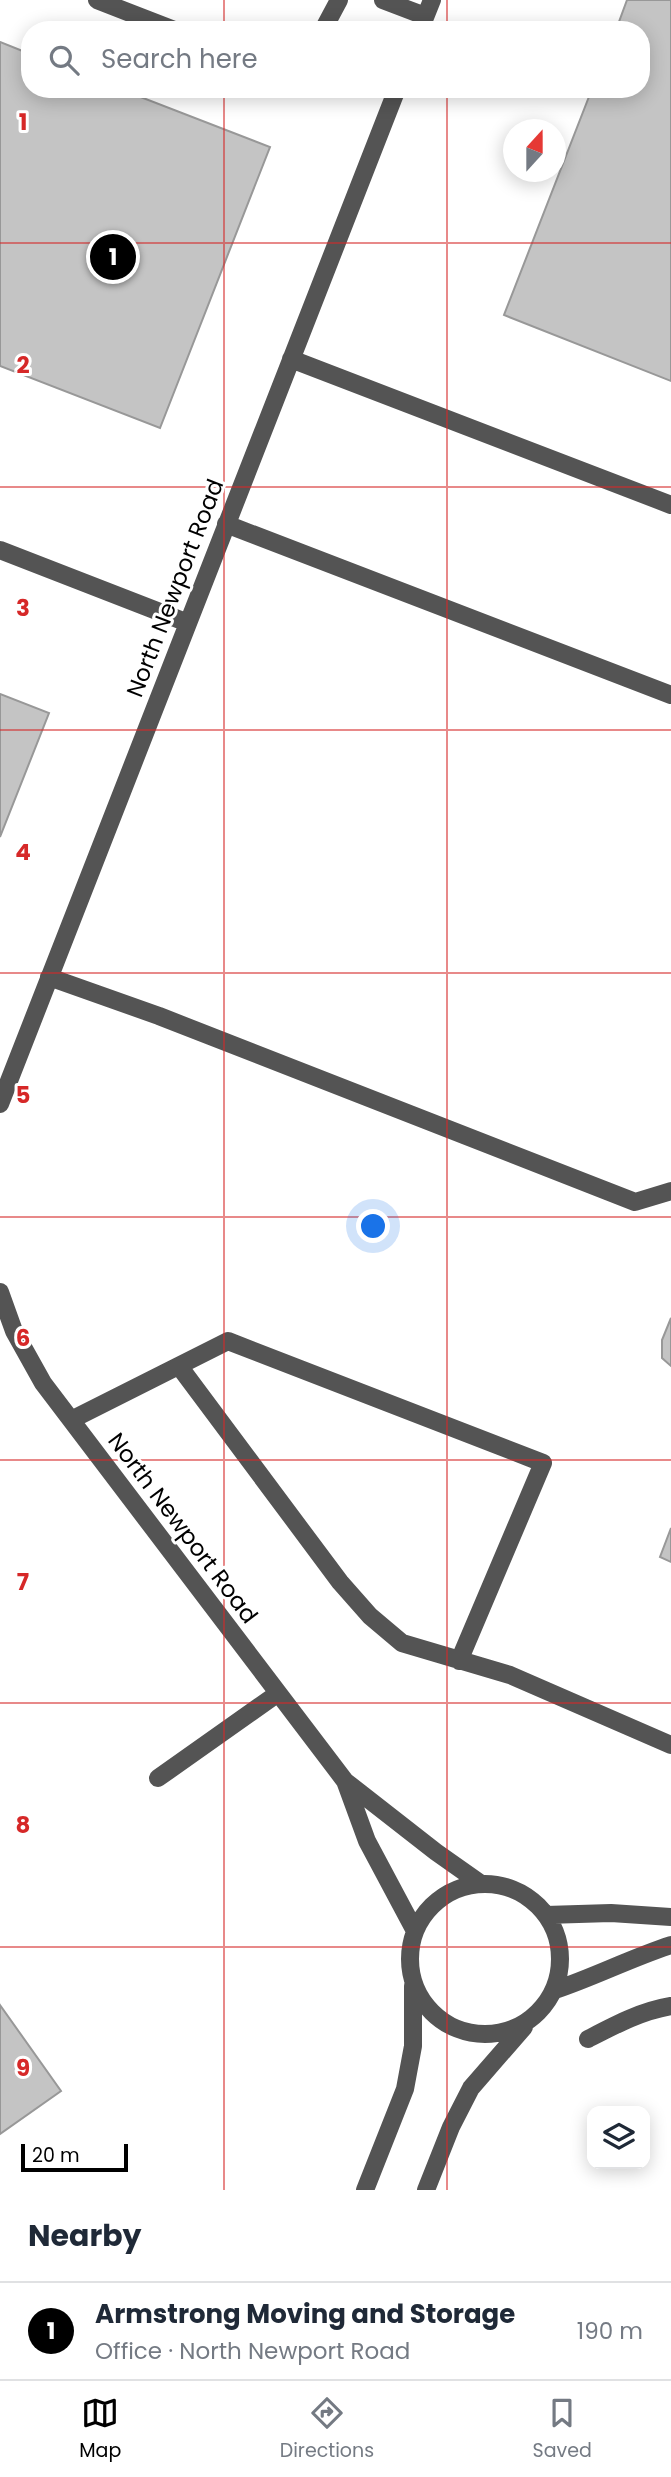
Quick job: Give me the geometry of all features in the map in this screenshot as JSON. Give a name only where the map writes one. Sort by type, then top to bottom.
[{"type":"street","points":[[97,0],[151,21]]},
{"type":"street","points":[[328,21],[339,0]]},
{"type":"street","points":[[383,0],[426,15]]},
{"type":"street","name":"North Newport Road","points":[[0,1102],[393,98]]},
{"type":"street","points":[[291,359],[671,505]]},
{"type":"street","points":[[226,524],[671,695]]},
{"type":"street","points":[[0,550],[188,623]]},
{"type":"street","points":[[49,977],[172,1021],[635,1202],[671,1191]]},
{"type":"street","name":"North Newport Road","points":[[0,1292],[7,1333],[345,1781],[480,1884]]},
{"type":"street","points":[[71,1420],[228,1341],[543,1463],[458,1661]]},
{"type":"street","points":[[178,1366],[340,1582],[370,1616],[402,1643],[510,1675],[671,1745]]},
{"type":"street","points":[[159,1778],[277,1694]]},
{"type":"street","name":"North Newport Road","points":[[345,1781],[367,1841],[415,1931]]},
{"type":"street","points":[[365,2190],[405,2089],[412,2046],[414,1982],[410,1956],[415,1931],[433,1904],[455,1890],[480,1884],[506,1886],[527,1896],[547,1914],[558,1938],[561,1964],[555,1990],[471,2088],[451,2127],[426,2190]]},
{"type":"street","points":[[547,1914],[611,1913],[671,1917]]},
{"type":"street","points":[[555,1990],[671,1945]]},
{"type":"street","points":[[414,1982],[426,2006],[455,2028],[480,2034],[493,2033],[506,2031],[530,2020]]},
{"type":"street","points":[[588,2039],[621,2022],[671,2006]]},
{"type":"building","points":[[627,0],[671,0],[671,381],[504,315],[556,182],[566,182],[566,156],[588,98],[650,98],[650,21],[619,21]]},
{"type":"building","points":[[0,42],[21,50],[21,98],[143,98],[270,147],[160,428],[0,366]]},
{"type":"building","points":[[0,694],[49,713],[0,837]]},
{"type":"building","points":[[671,1318],[671,1366],[662,1358],[662,1340]]},
{"type":"building","points":[[671,1528],[671,1562],[660,1557]]},
{"type":"building","points":[[0,2005],[61,2091],[0,2134]]},
{"type":"place","name":"Armstrong Moving and Storage","points":[[113,257]]}]
